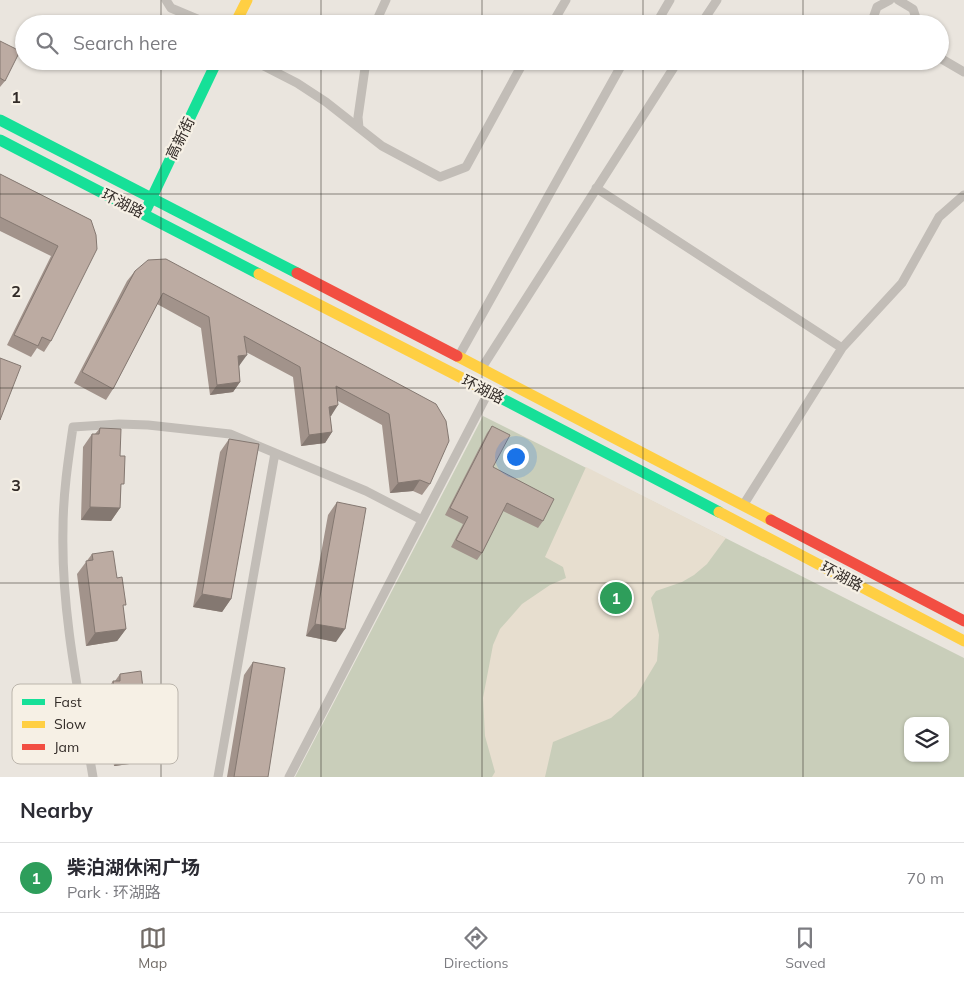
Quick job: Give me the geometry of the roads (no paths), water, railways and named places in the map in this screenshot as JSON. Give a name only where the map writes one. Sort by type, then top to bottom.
[{"type":"street","points":[[240,15],[247,0]]},
{"type":"street","name":"高新街","points":[[144,214],[213,70]]},
{"type":"street","name":"环湖路","points":[[0,120],[744,504],[964,621]]},
{"type":"street","name":"环湖路","points":[[0,140],[489,392],[964,641]]},
{"type":"lane","points":[[166,0],[171,8],[188,15]]},
{"type":"lane","points":[[379,15],[386,0]]},
{"type":"lane","points":[[557,15],[566,0]]},
{"type":"lane","points":[[661,15],[670,0]]},
{"type":"lane","points":[[707,15],[716,0]]},
{"type":"lane","points":[[874,15],[877,7],[890,0]]},
{"type":"lane","points":[[900,0],[913,8],[915,15]]},
{"type":"lane","points":[[949,63],[964,72]]},
{"type":"lane","points":[[272,70],[297,83],[382,146],[440,176],[466,167],[519,70]]},
{"type":"lane","points":[[360,128],[358,117],[365,70]]},
{"type":"lane","points":[[458,356],[619,70]]},
{"type":"lane","points":[[472,384],[672,70]]},
{"type":"lane","points":[[596,188],[842,348]]},
{"type":"lane","points":[[744,504],[842,348],[902,283],[939,217],[964,195]]},
{"type":"lane","points":[[289,777],[489,392]]},
{"type":"lane","points":[[77,684],[71,649],[64,570],[64,490],[73,427],[119,424],[148,425],[230,434],[366,491],[422,520]]},
{"type":"lane","points":[[218,777],[275,453]]},
{"type":"lane","points":[[91,764],[93,777]]},
{"type":"place","name":"柴泊湖休闲广场","points":[[616,598]]}]
